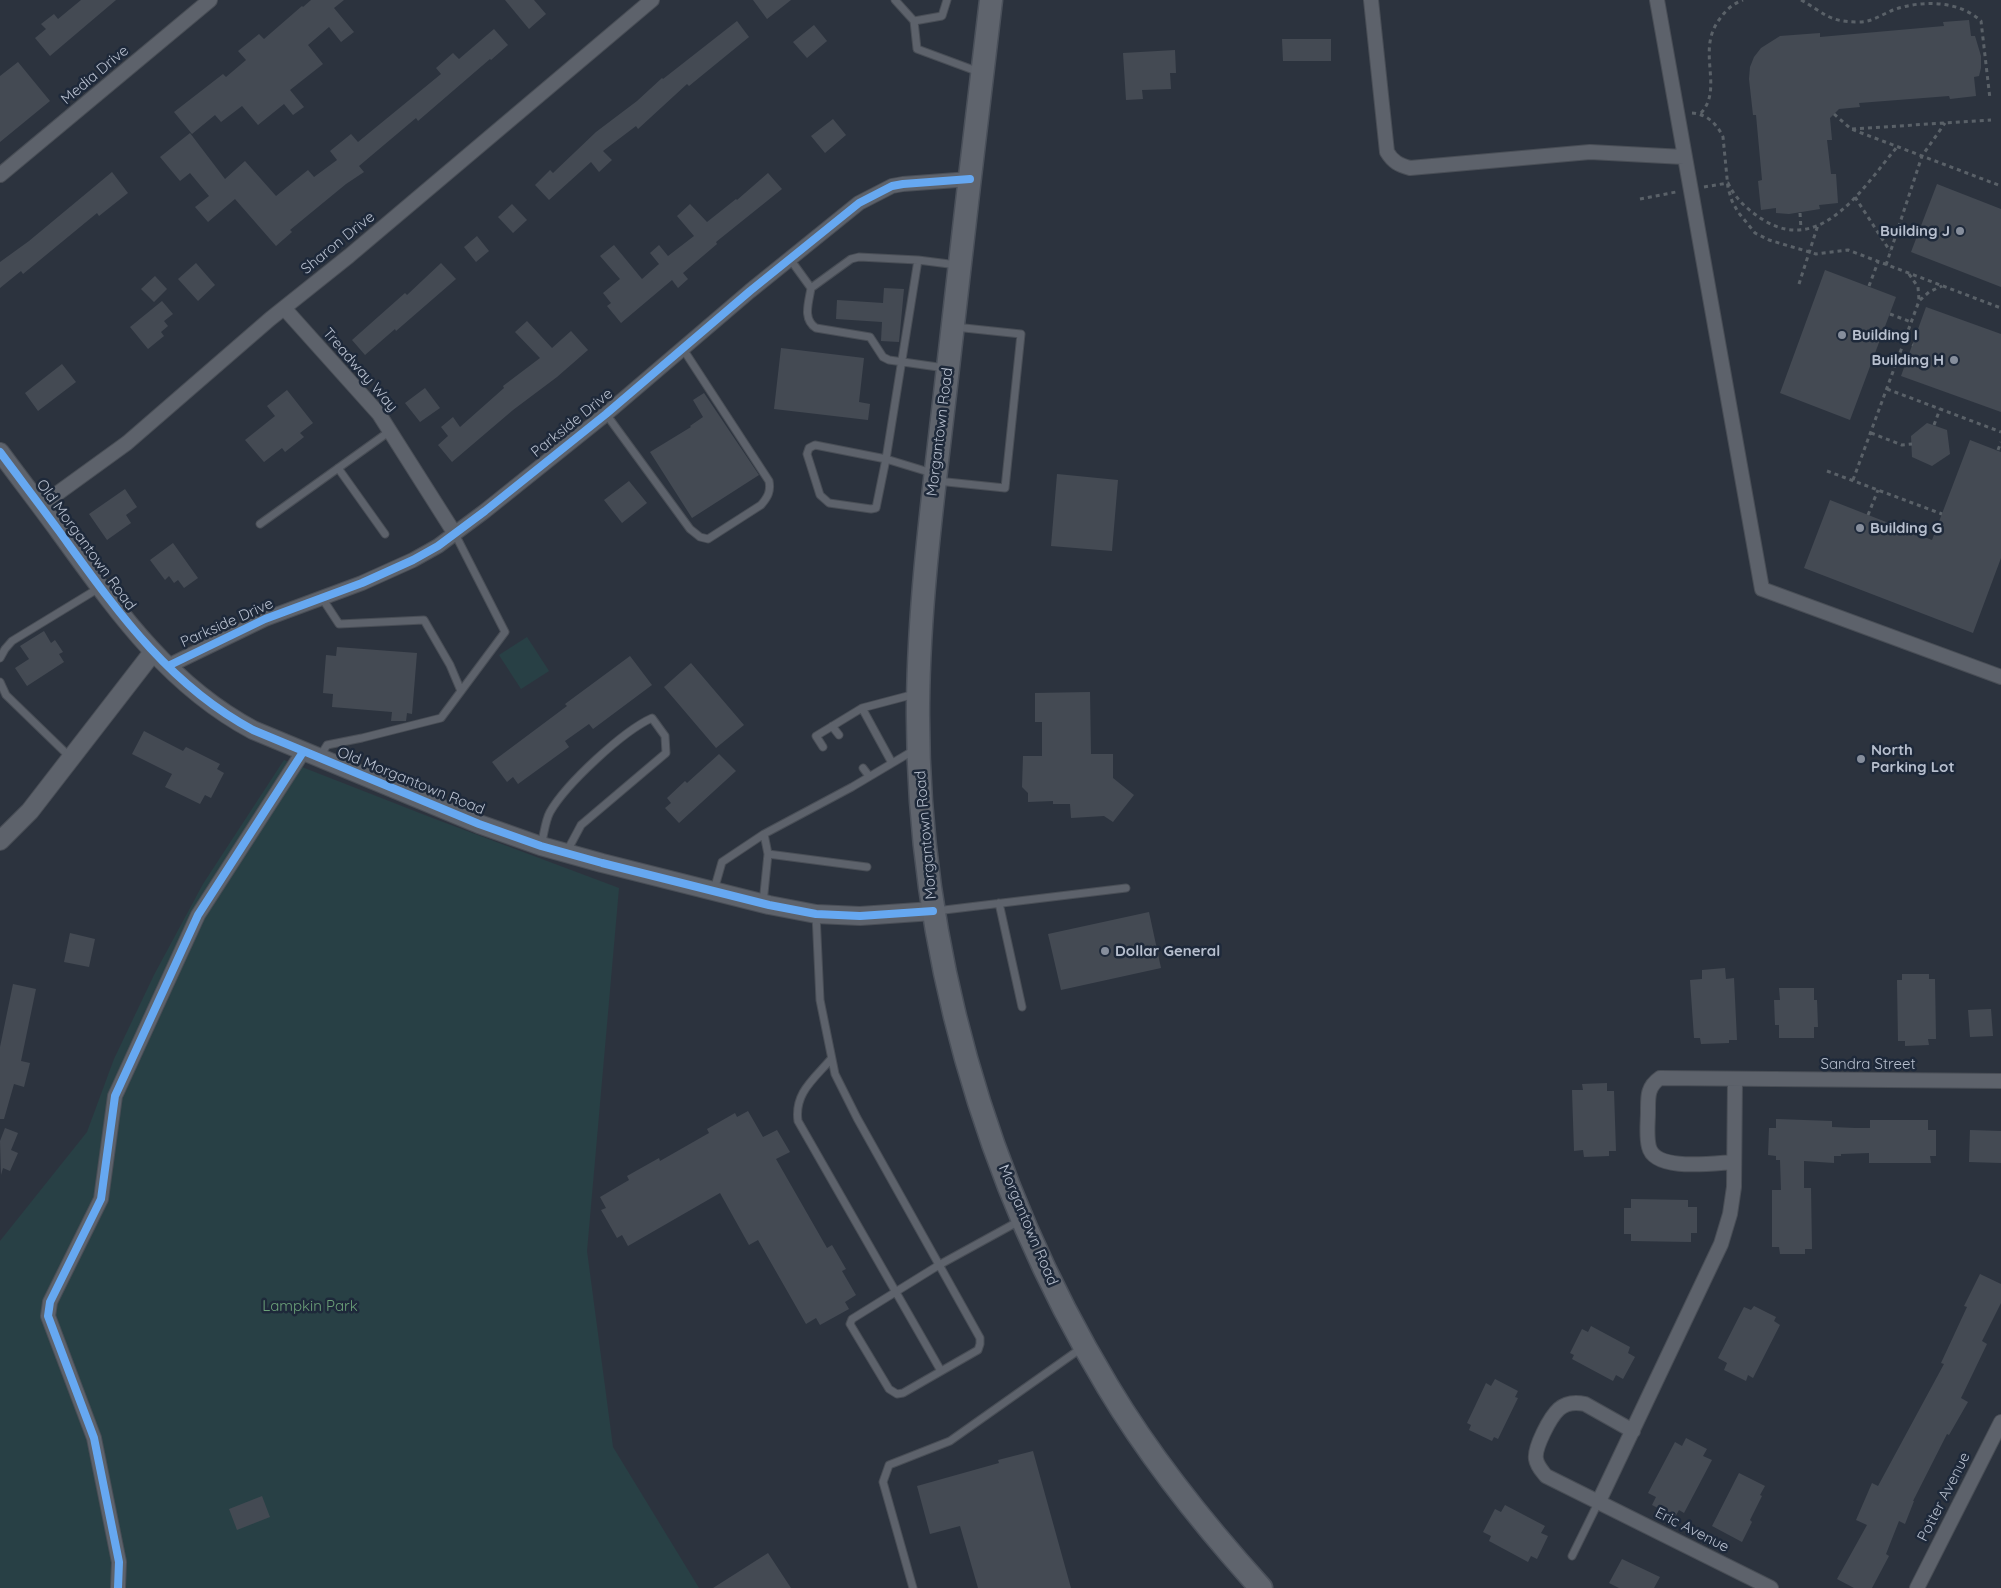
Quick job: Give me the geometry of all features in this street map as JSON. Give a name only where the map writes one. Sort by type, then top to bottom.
[{"type":"main road","name":"Morgantown Road","points":[[991,0],[952,327],[921,616],[918,693],[919,747],[924,831],[933,911],[951,1000],[971,1074],[1023,1219],[1060,1302],[1108,1388],[1164,1470],[1218,1539],[1259,1587]]},
{"type":"street","name":"Media Drive","points":[[0,175],[210,0]]},
{"type":"street","name":"Sharon Drive","points":[[40,506],[127,443],[284,308],[356,250],[652,0]]},
{"type":"street","points":[[1371,0],[1387,152],[1392,160],[1400,166],[1410,168],[1590,152],[1684,157]]},
{"type":"street","points":[[1657,0],[1762,589],[2001,677]]},
{"type":"street","name":"Parkside Drive","points":[[168,666],[265,619],[362,583],[413,560],[456,534],[606,414],[790,258],[859,203],[881,190],[903,184],[970,179]]},
{"type":"street","name":"Treadway Way","points":[[284,308],[379,414],[456,534]]},
{"type":"street","name":"Old Morgantown Road","points":[[0,452],[99,588],[124,620],[153,652],[207,701],[232,719],[253,730],[471,821],[566,853],[762,903],[816,914],[860,916],[933,911]]},
{"type":"street","points":[[0,841],[30,811],[153,652]]},
{"type":"street","points":[[118,1588],[119,1562],[94,1438],[48,1316],[50,1302],[101,1198],[115,1096],[198,915],[311,755]]},
{"type":"street","name":"Sandra Street","points":[[1734,1162],[1674,1164],[1663,1162],[1654,1156],[1649,1147],[1648,1092],[1652,1084],[1660,1078],[2001,1081]]},
{"type":"street","points":[[1633,1431],[1585,1404],[1576,1402],[1567,1404],[1552,1417],[1536,1447],[1536,1458],[1546,1476],[1599,1501],[1633,1431],[1721,1244],[1730,1214],[1734,1187],[1735,1079]]},
{"type":"street","name":"Potter Avenue","points":[[1917,1588],[2001,1422]]},
{"type":"street","name":"Eric Avenue","points":[[1599,1501],[1771,1588]]},
{"type":"lane","points":[[895,0],[914,21],[917,49],[982,73]]},
{"type":"lane","points":[[914,21],[942,16],[947,0]]},
{"type":"lane","points":[[948,369],[889,360],[883,357],[870,337],[816,328],[810,324],[807,317],[812,288],[852,259],[859,257],[918,260],[960,265]]},
{"type":"lane","points":[[790,258],[812,288]]},
{"type":"lane","points":[[918,260],[886,459],[878,504],[876,508],[871,509],[829,503],[824,500],[820,495],[806,454],[809,448],[815,445],[886,459],[935,477],[1005,488],[1021,334],[952,327]]},
{"type":"lane","points":[[606,414],[690,529],[700,537],[708,539],[761,505],[768,498],[769,481],[683,349]]},
{"type":"lane","points":[[260,524],[390,431]]},
{"type":"lane","points":[[338,468],[386,534]]},
{"type":"lane","points":[[311,755],[327,745],[442,718],[505,632],[456,534]]},
{"type":"lane","points":[[0,658],[12,641],[99,588]]},
{"type":"lane","points":[[322,598],[339,624],[424,620],[450,665],[461,691]]},
{"type":"lane","points":[[0,682],[6,695],[71,758]]},
{"type":"lane","points":[[823,747],[816,736],[862,708],[918,693]]},
{"type":"lane","points":[[862,708],[892,763]]},
{"type":"lane","points":[[541,846],[550,812],[579,775],[637,725],[652,718],[666,736],[666,753],[581,825],[566,853]]},
{"type":"lane","points":[[832,726],[839,735]]},
{"type":"lane","points":[[714,891],[722,862],[764,834],[852,787],[919,747]]},
{"type":"lane","points":[[863,768],[869,776]]},
{"type":"lane","points":[[847,780],[852,787]]},
{"type":"lane","points":[[762,903],[768,854],[764,834]]},
{"type":"lane","points":[[768,854],[868,867]]},
{"type":"lane","points":[[933,911],[1126,888]]},
{"type":"lane","points":[[999,903],[1022,1008]]},
{"type":"lane","points":[[816,914],[820,1000],[835,1074],[843,1092],[939,1266],[980,1338],[978,1350],[903,1393],[897,1394],[889,1389],[850,1324],[852,1319],[939,1266],[1023,1219]]},
{"type":"lane","points":[[831,1059],[807,1086],[797,1109],[798,1121],[941,1371]]},
{"type":"lane","points":[[913,1588],[883,1482],[889,1465],[950,1441],[1085,1346]]},
{"type":"lane","points":[[1572,1556],[1599,1501]]},
{"type":"path","points":[[1701,114],[1709,102],[1710,94],[1708,44],[1710,34],[1728,8],[1743,0]]},
{"type":"path","points":[[1801,0],[1827,17],[1857,22],[1869,22],[1909,5],[1941,4],[1959,7],[1973,13],[1981,21],[1983,56],[1990,99]]},
{"type":"path","points":[[1689,113],[1701,114],[1714,123],[1723,137],[1732,201],[1738,212],[1756,233],[1769,240],[1816,254],[1848,250],[2001,308]]},
{"type":"path","points":[[1834,114],[1851,129],[2001,186]]},
{"type":"path","points":[[1851,129],[1991,120]]},
{"type":"path","points":[[1886,265],[1922,156],[1945,123]]},
{"type":"path","points":[[1728,183],[1733,194],[1753,214],[1771,224],[1790,230],[1801,229],[1829,221],[1843,210],[1897,147]]},
{"type":"path","points":[[1701,188],[1728,183]]},
{"type":"path","points":[[1640,199],[1679,192]]},
{"type":"path","points":[[1855,196],[1891,252]]},
{"type":"path","points":[[1800,213],[1801,229]]},
{"type":"path","points":[[1799,284],[1819,224]]},
{"type":"path","points":[[1868,286],[1878,262]]},
{"type":"path","points":[[1853,480],[1919,300],[1918,288],[1908,273]]},
{"type":"path","points":[[1919,300],[1929,292],[1942,286]]},
{"type":"path","points":[[1890,314],[1911,322]]},
{"type":"path","points":[[1904,341],[1913,345]]},
{"type":"path","points":[[1874,355],[1896,364]]},
{"type":"path","points":[[1887,389],[2001,432]]},
{"type":"path","points":[[1934,426],[1940,409]]},
{"type":"path","points":[[1871,433],[1902,445],[1912,444]]},
{"type":"path","points":[[1998,450],[2001,442]]},
{"type":"path","points":[[1827,471],[1942,514]]},
{"type":"path","points":[[1868,515],[1878,490]]},
{"type":"green space","points":[[527,637],[549,671],[521,689],[499,655]]},
{"type":"green space","name":"Lampkin Park","points":[[284,760],[619,888],[587,1251],[613,1447],[699,1588],[0,1588],[0,1241],[87,1132],[114,1059],[154,975],[203,884]]},
{"type":"building","points":[[81,0],[116,0],[50,56],[35,38],[46,29],[41,24],[54,14],[58,19]]},
{"type":"building","points":[[311,0],[344,0],[334,8],[354,32],[341,42],[329,27],[308,45],[323,64],[290,90],[304,107],[293,115],[284,104],[258,125],[242,106],[221,122],[215,115],[192,134],[174,112],[223,74],[226,77],[246,60],[238,51],[259,34],[264,39]]},
{"type":"building","points":[[505,0],[534,0],[546,14],[529,29]]},
{"type":"building","points":[[753,0],[791,0],[767,19]]},
{"type":"building","points":[[1969,20],[1971,36],[1975,36],[1981,56],[1979,76],[1974,77],[1976,96],[1950,99],[1949,96],[1859,103],[1860,107],[1839,109],[1830,118],[1832,140],[1827,140],[1831,174],[1836,174],[1838,203],[1819,205],[1820,209],[1789,214],[1776,213],[1776,208],[1761,210],[1758,181],[1762,180],[1756,115],[1753,115],[1749,79],[1750,67],[1754,57],[1761,48],[1780,36],[1820,33],[1820,37],[1944,26],[1943,22]]},
{"type":"building","points":[[737,21],[749,37],[689,86],[687,84],[638,129],[636,126],[603,151],[612,160],[599,172],[591,162],[549,200],[535,185],[550,170],[553,173],[596,132],[637,101],[662,78]]},
{"type":"building","points":[[814,25],[827,41],[807,58],[793,42]]},
{"type":"building","points":[[494,29],[508,45],[418,121],[416,118],[359,166],[364,172],[346,184],[290,230],[292,232],[276,246],[235,199],[208,222],[195,207],[209,196],[190,173],[180,181],[160,157],[190,133],[225,179],[245,161],[276,196],[308,170],[314,177],[337,160],[330,151],[351,134],[358,142],[441,74],[436,68],[453,53],[459,59]]},
{"type":"building","points":[[1282,39],[1331,39],[1331,61],[1283,61]]},
{"type":"building","points":[[1175,50],[1176,73],[1170,73],[1171,89],[1142,90],[1143,99],[1126,100],[1123,53]]},
{"type":"building","points":[[18,62],[50,101],[0,142],[0,76]]},
{"type":"building","points":[[833,119],[846,135],[825,153],[811,136]]},
{"type":"building","points":[[112,172],[128,193],[99,216],[97,213],[23,274],[21,271],[0,288],[0,262],[29,241]]},
{"type":"building","points":[[768,173],[782,189],[716,242],[717,244],[683,273],[688,279],[678,288],[672,280],[621,323],[607,306],[611,303],[603,293],[620,279],[600,256],[614,245],[642,279],[659,264],[650,253],[659,245],[668,256],[694,236],[677,216],[690,204],[707,222],[737,200]]},
{"type":"building","name":"Building J","points":[[1937,184],[2001,209],[2001,287],[1911,252]]},
{"type":"building","points":[[512,204],[527,220],[513,233],[498,217]]},
{"type":"building","points":[[477,236],[489,251],[476,262],[464,247]]},
{"type":"building","points":[[196,263],[215,285],[198,301],[178,279]]},
{"type":"building","points":[[441,263],[456,279],[365,355],[352,340],[405,293],[407,295]]},
{"type":"building","name":"Building I","points":[[1825,270],[1896,297],[1850,420],[1780,393]]},
{"type":"building","points":[[155,276],[167,289],[154,302],[141,289]]},
{"type":"building","points":[[884,288],[904,289],[899,342],[881,341],[882,322],[836,319],[837,300],[883,303]]},
{"type":"building","points":[[162,301],[173,314],[164,321],[168,326],[161,332],[164,336],[148,349],[130,327]]},
{"type":"building","name":"Building H","points":[[1926,307],[2001,334],[2001,412],[1901,376]]},
{"type":"building","points":[[527,321],[552,348],[571,331],[588,350],[452,462],[438,445],[448,436],[441,427],[453,417],[460,427],[504,388],[503,386],[540,358],[515,332]]},
{"type":"building","points":[[781,348],[864,358],[859,402],[870,404],[868,420],[774,409]]},
{"type":"building","points":[[62,364],[76,382],[38,411],[25,393]]},
{"type":"building","points":[[425,388],[440,408],[420,422],[405,403]]},
{"type":"building","points":[[287,390],[313,423],[300,433],[304,437],[285,452],[282,448],[264,462],[245,440],[275,416],[267,406]]},
{"type":"building","points":[[704,393],[759,475],[692,518],[650,452],[691,427],[703,417],[693,400]]},
{"type":"building","points":[[1927,423],[1947,430],[1950,454],[1932,466],[1912,457],[1911,436]]},
{"type":"building","name":"Building G","points":[[1970,440],[2001,452],[2001,558],[1973,633],[1804,568],[1830,500],[1932,540]]},
{"type":"building","points":[[1057,474],[1118,480],[1112,551],[1051,546]]},
{"type":"building","points":[[629,481],[647,503],[622,523],[604,500]]},
{"type":"building","points":[[125,489],[137,507],[126,515],[131,523],[107,540],[89,514]]},
{"type":"building","points":[[173,543],[198,578],[184,588],[178,580],[174,583],[169,576],[165,580],[150,560]]},
{"type":"building","points":[[44,631],[51,643],[55,640],[63,652],[59,654],[64,662],[27,686],[15,668],[29,659],[20,646]]},
{"type":"building","points":[[337,647],[417,653],[412,714],[407,713],[406,721],[391,721],[392,712],[332,707],[333,694],[323,693],[326,655],[336,656]]},
{"type":"building","points":[[630,656],[652,685],[593,729],[589,724],[565,741],[569,747],[518,784],[513,777],[507,782],[492,762],[567,706],[565,704]]},
{"type":"building","points":[[691,663],[744,725],[716,748],[664,687]]},
{"type":"building","points":[[1090,692],[1091,754],[1113,754],[1113,778],[1134,795],[1113,822],[1104,816],[1071,818],[1070,804],[1053,804],[1053,801],[1028,802],[1028,793],[1022,787],[1023,756],[1042,756],[1042,722],[1035,722],[1035,693]]},
{"type":"building","points":[[144,731],[183,751],[186,747],[220,764],[217,769],[224,773],[211,798],[205,795],[200,804],[165,787],[172,774],[132,754]]},
{"type":"building","points":[[719,754],[736,771],[679,823],[665,808],[671,803],[667,798]]},
{"type":"building","name":"Dollar General","points":[[1149,912],[1161,968],[1061,990],[1048,934]]},
{"type":"building","points":[[70,933],[95,939],[89,967],[64,962]]},
{"type":"building","points":[[1725,968],[1726,979],[1734,978],[1737,1040],[1729,1040],[1729,1043],[1701,1044],[1700,1038],[1694,1038],[1690,980],[1702,979],[1702,970]]},
{"type":"building","points":[[1902,974],[1929,974],[1929,979],[1935,979],[1936,1039],[1928,1039],[1929,1045],[1905,1046],[1905,1041],[1898,1041],[1897,980],[1902,980]]},
{"type":"building","points":[[13,984],[36,989],[21,1061],[30,1063],[24,1087],[14,1084],[4,1119],[0,1119],[0,1047]]},
{"type":"building","points":[[1779,988],[1814,988],[1814,1000],[1817,1000],[1818,1027],[1814,1027],[1814,1038],[1779,1038],[1779,1025],[1775,1025],[1774,1000],[1780,1000]]},
{"type":"building","points":[[1991,1009],[1993,1036],[1970,1037],[1968,1010]]},
{"type":"building","points":[[1607,1083],[1607,1091],[1614,1091],[1616,1151],[1609,1151],[1609,1156],[1584,1157],[1583,1150],[1574,1151],[1572,1090],[1583,1090],[1582,1084]]},
{"type":"building","points":[[748,1111],[763,1137],[777,1130],[790,1152],[776,1159],[827,1248],[832,1245],[846,1269],[842,1271],[856,1295],[845,1302],[849,1309],[820,1325],[816,1318],[806,1324],[758,1240],[749,1245],[720,1193],[628,1246],[622,1235],[617,1238],[601,1210],[606,1208],[600,1197],[629,1180],[627,1176],[659,1158],[660,1161],[709,1133],[707,1129],[735,1113],[737,1117]]},
{"type":"building","points":[[1776,1119],[1832,1121],[1832,1127],[1855,1128],[1870,1128],[1870,1120],[1928,1120],[1928,1130],[1936,1130],[1936,1156],[1930,1156],[1931,1163],[1869,1163],[1869,1153],[1834,1156],[1834,1163],[1804,1161],[1804,1188],[1811,1188],[1812,1249],[1805,1249],[1805,1254],[1780,1254],[1779,1247],[1772,1247],[1772,1190],[1781,1190],[1780,1160],[1776,1160],[1776,1156],[1768,1155],[1769,1128],[1776,1128]]},
{"type":"building","points":[[5,1128],[18,1133],[11,1150],[18,1153],[10,1171],[3,1168],[1,1175],[0,1141]]},
{"type":"building","points":[[1970,1130],[2001,1131],[2001,1163],[1969,1162]]},
{"type":"building","points":[[1631,1199],[1688,1200],[1688,1207],[1697,1207],[1697,1233],[1691,1233],[1691,1242],[1631,1241],[1631,1234],[1624,1234],[1624,1208],[1631,1208]]},
{"type":"building","points":[[1980,1274],[2001,1284],[2001,1303],[1982,1341],[1987,1344],[1961,1398],[1968,1402],[1949,1435],[1947,1434],[1913,1501],[1905,1524],[1899,1521],[1886,1554],[1889,1556],[1872,1588],[1854,1588],[1837,1579],[1867,1525],[1856,1520],[1872,1483],[1878,1486],[1944,1364],[1941,1363],[1967,1307],[1964,1306]]},
{"type":"building","points":[[1754,1306],[1776,1317],[1774,1321],[1780,1325],[1753,1378],[1748,1375],[1746,1381],[1724,1370],[1727,1363],[1718,1358],[1744,1307],[1751,1310]]},
{"type":"building","points":[[1591,1326],[1630,1347],[1628,1353],[1635,1357],[1623,1379],[1616,1375],[1613,1381],[1572,1359],[1574,1355],[1570,1353],[1582,1329],[1588,1332]]},
{"type":"building","points":[[1495,1379],[1518,1391],[1515,1397],[1518,1398],[1498,1439],[1494,1437],[1492,1441],[1469,1430],[1471,1425],[1467,1423],[1486,1383],[1491,1386]]},
{"type":"building","points":[[1686,1438],[1707,1449],[1703,1456],[1712,1460],[1684,1513],[1679,1510],[1675,1517],[1652,1505],[1656,1497],[1648,1493],[1675,1442],[1682,1446]]},
{"type":"building","points":[[1033,1451],[1071,1588],[978,1588],[960,1526],[930,1534],[917,1486],[999,1463],[998,1460]]},
{"type":"building","points":[[1739,1473],[1765,1486],[1750,1520],[1752,1522],[1742,1542],[1712,1526]]},
{"type":"building","points":[[262,1496],[270,1517],[237,1530],[229,1509]]},
{"type":"building","points":[[1505,1505],[1545,1526],[1541,1533],[1548,1536],[1537,1559],[1531,1556],[1528,1562],[1489,1541],[1491,1536],[1483,1532],[1495,1509],[1501,1512]]},
{"type":"building","points":[[768,1553],[791,1588],[713,1588]]},
{"type":"building","points":[[1622,1559],[1660,1577],[1654,1588],[1619,1588],[1609,1583]]},
{"type":"cycle path","points":[[168,666],[265,619],[362,583],[413,560],[438,546],[485,511],[606,414],[750,291],[859,203],[892,186],[970,179]]},
{"type":"cycle path","points":[[0,452],[122,616],[145,642],[194,690],[222,711],[253,730],[479,824],[541,846],[602,863],[769,905],[816,914],[860,916],[933,911]]},
{"type":"cycle path","points":[[118,1588],[119,1562],[94,1438],[48,1316],[50,1302],[101,1199],[115,1096],[198,915],[303,752]]},
{"type":"place","name":"Building J","points":[[1960,231]]},
{"type":"place","name":"Building I","points":[[1842,335]]},
{"type":"place","name":"Building H","points":[[1954,360]]},
{"type":"place","name":"Building G","points":[[1860,528]]},
{"type":"place","name":"North Parking Lot","points":[[1861,759]]},
{"type":"place","name":"Dollar General","points":[[1105,951]]}]
